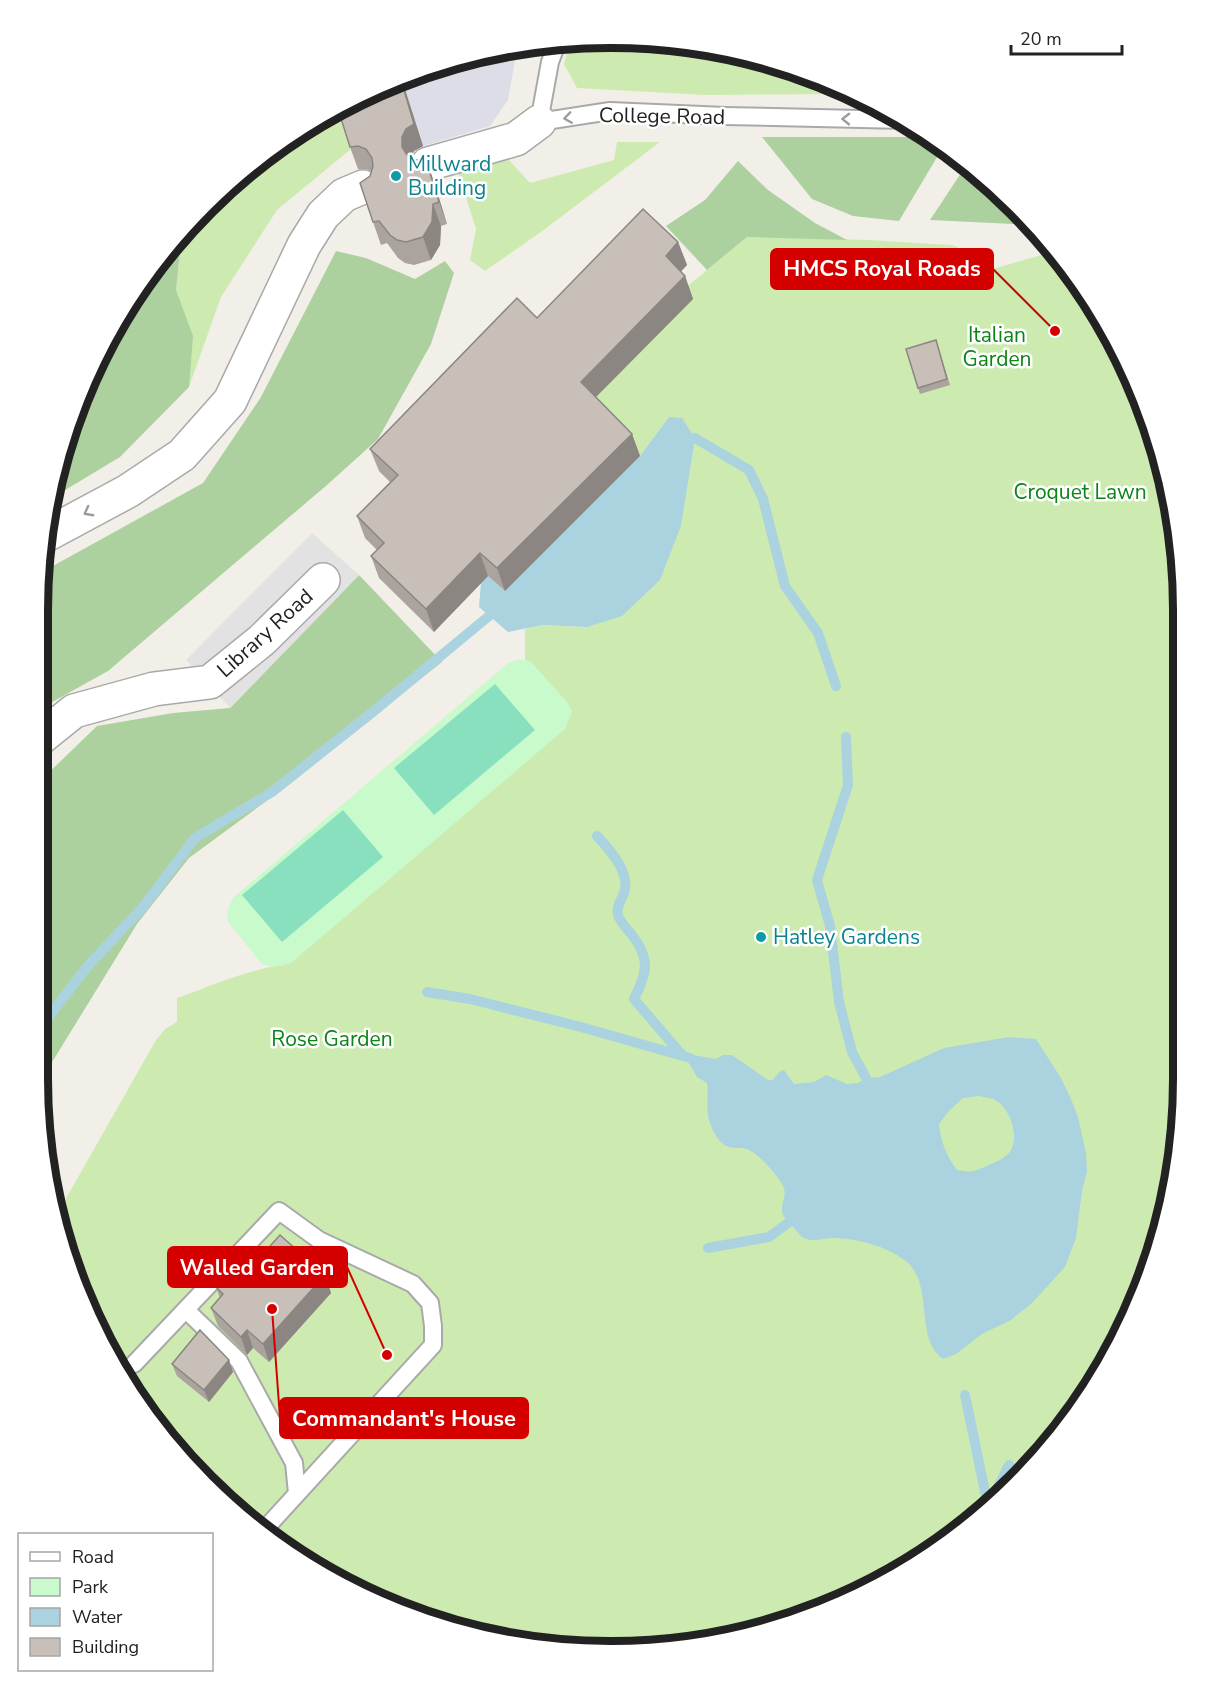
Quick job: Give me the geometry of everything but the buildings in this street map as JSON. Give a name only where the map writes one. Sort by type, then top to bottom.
[{"type":"street","name":"College Road","points":[[428,164],[516,139],[539,122]]},
{"type":"street","points":[[54,531],[128,491],[182,456],[230,401],[304,245],[323,215],[344,195],[363,187]]},
{"type":"street","name":"Library Road","points":[[48,732],[74,711],[154,689],[210,682],[262,640],[323,580]]},
{"type":"lane","points":[[539,122],[554,51]]},
{"type":"lane","name":"College Road","points":[[539,122],[610,111],[885,120]]},
{"type":"lane","points":[[134,1364],[279,1211],[319,1240],[414,1284],[430,1303],[433,1345],[268,1525]]},
{"type":"lane","points":[[186,1310],[239,1361],[294,1463],[297,1493]]},
{"type":"green space","points":[[574,49],[647,49],[684,53],[756,67],[833,94],[705,95],[577,88],[564,64],[568,50]]},
{"type":"green space","points":[[342,117],[351,149],[277,210],[221,297],[189,387],[176,290],[180,249],[213,213],[268,164]]},
{"type":"green space","points":[[762,137],[914,137],[939,154],[899,221],[853,216],[812,199]]},
{"type":"green space","points":[[617,142],[660,142],[541,232],[485,271],[470,260],[476,229],[457,169],[509,160],[530,183],[614,160]]},
{"type":"green space","points":[[738,161],[768,190],[815,223],[847,240],[747,237],[707,270],[666,226],[705,200]]},
{"type":"green space","points":[[962,172],[1019,224],[930,220]]},
{"type":"green space","name":"Hatley Gardens","points":[[747,237],[951,245],[958,247],[968,276],[1045,254],[1098,329],[1130,395],[1154,465],[1168,537],[1172,574],[1172,1115],[1168,1152],[1154,1224],[1130,1294],[1115,1327],[1098,1360],[1057,1421],[1008,1476],[981,1501],[953,1525],[892,1566],[826,1598],[791,1611],[756,1622],[684,1636],[647,1640],[574,1640],[537,1636],[465,1622],[395,1598],[329,1566],[268,1525],[213,1476],[188,1449],[164,1421],[123,1360],[91,1294],[78,1259],[63,1204],[156,1040],[165,1029],[177,1022],[177,998],[243,974],[284,965],[532,663],[525,660],[525,629],[543,625],[587,627],[669,417],[640,456],[589,404],[684,289]]},
{"type":"green space","points":[[180,249],[176,290],[193,336],[189,387],[120,457],[61,493],[78,430],[106,362],[143,298]]},
{"type":"green space","points":[[336,251],[366,258],[415,279],[445,261],[454,273],[431,344],[378,439],[108,671],[48,704],[50,568],[203,483],[261,397]]},
{"type":"green space","points":[[359,575],[442,662],[265,802],[189,858],[137,924],[48,1069],[48,773],[97,726],[173,713],[230,708]]},
{"type":"green space","points":[[516,660],[532,663],[567,702],[572,711],[565,729],[291,963],[272,967],[262,964],[228,922],[227,912],[233,898],[508,663]]},
{"type":"green space","points":[[495,684],[535,730],[434,815],[394,768]]},
{"type":"green space","points":[[343,810],[383,857],[282,942],[242,895]]},
{"type":"shaded area","points":[[516,56],[508,100],[490,126],[423,146],[404,88],[465,67]]},
{"type":"shaded area","points":[[312,533],[359,575],[230,708],[186,660]]},
{"type":"water","points":[[669,417],[682,418],[695,438],[681,526],[660,580],[622,616],[587,627],[543,625],[508,632],[479,607],[481,583],[488,576],[505,591],[640,456]]},
{"type":"water","points":[[1009,1037],[1036,1039],[1061,1078],[1078,1117],[1086,1153],[1087,1172],[1082,1191],[1076,1238],[1065,1267],[1032,1303],[1011,1320],[982,1334],[956,1354],[943,1359],[934,1350],[929,1339],[920,1286],[916,1273],[908,1263],[891,1252],[861,1241],[831,1238],[810,1240],[801,1236],[783,1214],[784,1190],[771,1170],[751,1151],[745,1148],[731,1148],[717,1138],[707,1108],[707,1083],[697,1077],[687,1060],[693,1055],[716,1059],[723,1055],[732,1055],[768,1080],[773,1080],[779,1072],[784,1070],[794,1084],[814,1082],[826,1075],[847,1084],[858,1083],[866,1078],[880,1077],[944,1048]],"holes":[[[979,1096],[993,1099],[1009,1115],[1014,1131],[1012,1147],[1004,1157],[977,1170],[957,1170],[945,1148],[939,1124],[963,1098]]]},
{"type":"waterway","points":[[695,438],[749,470],[763,499],[785,586],[818,633],[836,686]]},
{"type":"waterway","points":[[48,1018],[86,968],[144,906],[195,838],[272,792],[489,616]]},
{"type":"waterway","points":[[846,737],[848,785],[817,880],[830,926],[839,1002],[852,1052],[866,1078]]},
{"type":"waterway","points":[[597,836],[622,870],[625,885],[618,906],[618,915],[638,944],[644,959],[644,974],[634,999],[682,1055]]},
{"type":"waterway","points":[[427,992],[470,999],[690,1058]]},
{"type":"waterway","points":[[708,1248],[769,1237],[788,1223]]},
{"type":"waterway","points":[[965,1395],[986,1496]]},
{"type":"waterway","points":[[1000,1484],[1009,1465],[1013,1470]]},
{"type":"place","name":"Millward Building","points":[[396,176]]},
{"type":"place","name":"HMCS Royal Roads","points":[[1055,331]]},
{"type":"place","name":"Hatley Gardens","points":[[761,937]]},
{"type":"place","name":"Commandant's House","points":[[272,1309]]},
{"type":"place","name":"Walled Garden","points":[[387,1355]]},
{"type":"park label","name":"Italian Garden","points":[[997,347]]},
{"type":"park label","name":"Croquet Lawn","points":[[1080,492]]},
{"type":"park label","name":"Rose Garden","points":[[332,1039]]}]
